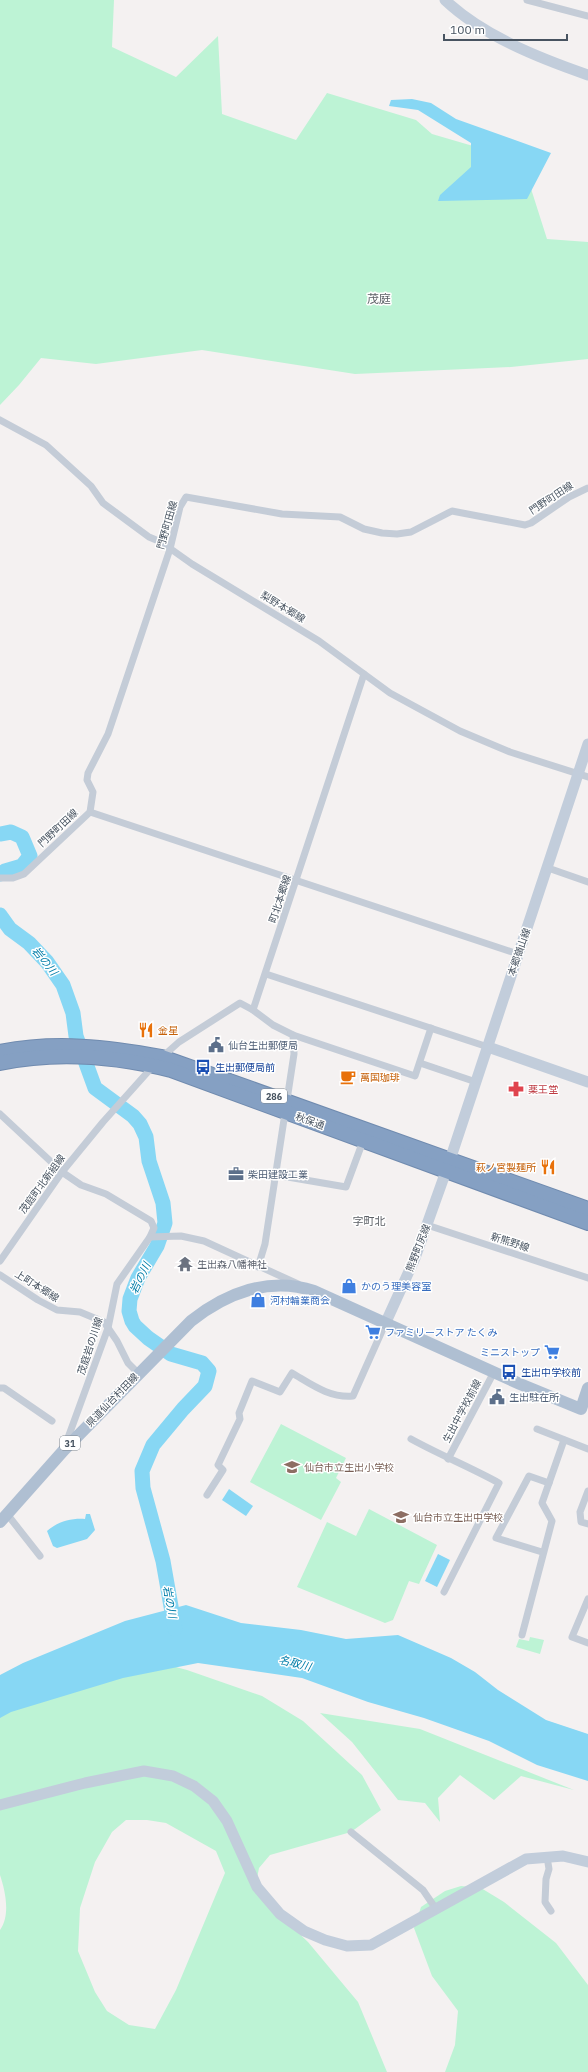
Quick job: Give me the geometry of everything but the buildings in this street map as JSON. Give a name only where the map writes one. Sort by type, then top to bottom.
[{"type":"highway","name":"秋保通","points":[[0,1052],[30,1048],[96,1052],[123,1060],[158,1061],[192,1077],[286,1106],[448,1166],[588,1223]]},
{"type":"highway","name":"秋保通","points":[[0,1063],[75,1051]]},
{"type":"highway","name":"秋保通","points":[[286,1106],[363,1141],[588,1209]]},
{"type":"main road","name":"31","points":[[141,1370],[191,1320],[211,1305],[241,1292],[268,1286],[303,1287],[386,1322],[494,1372],[584,1410],[588,1388]]},
{"type":"main road","name":"県道仙台村田線","points":[[4,1518],[64,1450],[141,1370]]},
{"type":"street","points":[[445,0],[472,22],[496,36],[588,75]]},
{"type":"street","points":[[527,0],[588,16]]},
{"type":"street","name":"梨野本郷線","points":[[0,420],[46,445],[91,486],[112,510],[149,537],[307,634],[390,693],[460,731],[510,752],[583,776]]},
{"type":"street","name":"門野町田線","points":[[0,878],[18,877],[31,869],[90,812],[93,792],[87,780],[88,773],[108,734],[170,549],[180,507],[186,497],[282,514],[340,517],[364,529],[397,534],[416,530],[452,511],[525,525],[531,523],[569,497],[588,488]]},
{"type":"street","name":"町北本郷線","points":[[253,1010],[364,674]]},
{"type":"street","name":"本郷嶺山線","points":[[448,1166],[518,954],[548,868],[583,776],[588,744]]},
{"type":"street","points":[[90,812],[518,954]]},
{"type":"street","points":[[548,868],[588,882]]},
{"type":"street","points":[[266,974],[488,1047],[588,1082]]},
{"type":"street","name":"茂庭町北新組線","points":[[0,1261],[62,1172],[103,1122],[158,1061],[179,1042],[240,1003],[253,1010]]},
{"type":"street","points":[[253,1010],[273,1025],[293,1035],[415,1076],[431,1028]]},
{"type":"street","points":[[258,1267],[265,1244],[276,1175],[294,1054],[293,1035]]},
{"type":"street","points":[[420,1063],[476,1082]]},
{"type":"street","points":[[0,1114],[62,1172],[81,1185],[106,1194],[151,1220],[154,1228],[153,1237],[181,1236],[204,1241],[303,1287]]},
{"type":"street","points":[[276,1175],[346,1186],[363,1141]]},
{"type":"street","name":"熊野町尻線","points":[[386,1322],[415,1258],[448,1166]]},
{"type":"street","name":"新熊野線","points":[[427,1224],[588,1278]]},
{"type":"street","name":"茂庭岩の川線","points":[[64,1450],[108,1328],[117,1284],[153,1237]]},
{"type":"street","name":"上町本郷線","points":[[0,1275],[38,1300],[57,1310],[80,1312],[104,1322],[108,1328]]},
{"type":"street","points":[[207,1494],[223,1470],[218,1465],[240,1419],[239,1413],[252,1381],[280,1392],[292,1374],[330,1395],[353,1396],[386,1322]]},
{"type":"street","points":[[108,1328],[117,1341],[128,1363],[141,1370]]},
{"type":"street","name":"生出中学校前線","points":[[448,1459],[494,1372]]},
{"type":"street","points":[[0,1388],[4,1388],[52,1421]]},
{"type":"street","points":[[537,1429],[588,1449]]},
{"type":"street","points":[[411,1439],[448,1459],[472,1468],[499,1483],[444,1592]]},
{"type":"street","points":[[522,1635],[542,1552],[552,1521],[542,1503],[564,1440]]},
{"type":"street","points":[[542,1552],[496,1538],[529,1476],[549,1483]]},
{"type":"street","points":[[588,1491],[580,1512],[581,1522],[588,1524]]},
{"type":"street","points":[[4,1518],[40,1556]]},
{"type":"street","points":[[588,1599],[572,1637],[588,1644]]},
{"type":"street","points":[[0,1805],[85,1783],[144,1771],[173,1776],[194,1786],[213,1801],[227,1821],[257,1888],[280,1914],[304,1931],[325,1940],[347,1946],[371,1945],[526,1860],[563,1856],[588,1862]]},
{"type":"street","points":[[351,1832],[423,1890],[436,1909]]},
{"type":"street","points":[[547,1857],[549,1869],[546,1879],[545,1902],[551,1911]]},
{"type":"green space","points":[[0,0],[114,0],[112,47],[176,77],[218,36],[222,114],[296,140],[327,93],[416,120],[432,134],[473,146],[519,151],[547,239],[588,242],[588,359],[511,367],[355,374],[202,350],[96,364],[41,358],[0,405]]},
{"type":"green space","points":[[281,1424],[346,1458],[336,1478],[341,1482],[321,1520],[250,1482]]},
{"type":"green space","points":[[369,1509],[437,1545],[419,1584],[409,1581],[393,1620],[385,1623],[297,1587],[327,1522],[356,1536]]},
{"type":"green space","points":[[530,1637],[544,1640],[540,1654],[516,1647],[519,1639],[529,1641]]},
{"type":"green space","points":[[131,1655],[187,1670],[262,1696],[303,1721],[362,1775],[381,1810],[351,1832],[270,1855],[259,1868],[255,1889],[271,1907],[308,1942],[358,2002],[387,2072],[0,2072],[0,1930],[5,1917],[6,1902],[0,1875],[0,1713]],"holes":[[[126,1820],[147,1820],[166,1823],[216,1851],[225,1873],[176,1990],[155,2029],[129,2025],[107,2011],[95,1992],[78,1951],[80,1908],[95,1862],[112,1832]]]},
{"type":"green space","points":[[320,1713],[420,1729],[574,1790],[521,1776],[494,1800],[460,1775],[438,1798],[440,1822],[425,1803],[398,1800],[352,1742]]},
{"type":"green space","points":[[461,1886],[481,1888],[504,1902],[556,1943],[588,1985],[588,2072],[445,2072],[455,2045],[458,2011],[432,1976],[414,1928],[421,1907],[445,1891]]},
{"type":"water","points":[[412,99],[431,103],[456,119],[551,153],[527,199],[438,201],[440,195],[471,167],[471,143],[418,110],[389,106],[391,100]]},
{"type":"water","points":[[229,1489],[253,1506],[246,1516],[222,1500]]},
{"type":"water","points":[[86,1514],[90,1514],[95,1530],[87,1539],[57,1548],[53,1546],[47,1531],[64,1521],[85,1519]]},
{"type":"water","points":[[438,1554],[450,1560],[437,1587],[425,1581]]},
{"type":"water","name":"名取川","points":[[186,1605],[241,1623],[301,1630],[346,1639],[398,1635],[451,1658],[475,1672],[498,1690],[546,1720],[588,1734],[588,1781],[537,1765],[489,1741],[424,1718],[368,1702],[302,1678],[198,1663],[123,1678],[11,1712],[0,1718],[0,1675],[23,1663],[125,1621]]},
{"type":"waterway","name":"岩の川","points":[[0,834],[11,832],[22,837],[30,856],[22,866],[0,874]]},
{"type":"waterway","name":"岩の川","points":[[0,915],[10,929],[29,943],[47,962],[63,985],[73,1013],[76,1036],[95,1088],[133,1116],[140,1124],[146,1137],[149,1161],[163,1203],[165,1223],[157,1246],[138,1278],[130,1299],[129,1311],[132,1321],[135,1326],[148,1338],[171,1354],[202,1363],[209,1371],[205,1386],[183,1409],[153,1445],[142,1471],[143,1488],[163,1561],[175,1629]]},
{"type":"place","name":"金星","points":[[146,1030]]},
{"type":"place","name":"仙台生出郵便局","points":[[216,1045]]},
{"type":"place","name":"生出郵便局前","points":[[203,1067]]},
{"type":"place","name":"萬国珈琲","points":[[348,1077]]},
{"type":"place","name":"薬王堂","points":[[516,1089]]},
{"type":"place","name":"萩ノ宮製麺所","points":[[548,1167]]},
{"type":"place","name":"柴田建設工業","points":[[236,1174]]},
{"type":"place","name":"生出森八幡神社","points":[[185,1264]]},
{"type":"place","name":"かのう理美容室","points":[[349,1286]]},
{"type":"place","name":"河村輪業商会","points":[[258,1300]]},
{"type":"place","name":"ファミリーストア たくみ","points":[[373,1332]]},
{"type":"place","name":"ミニストップ","points":[[552,1352]]},
{"type":"place","name":"生出中学校前","points":[[509,1372]]},
{"type":"place","name":"生出駐在所","points":[[497,1397]]},
{"type":"place","name":"仙台市立生出小学校","points":[[292,1467]]},
{"type":"place","name":"仙台市立生出中学校","points":[[401,1517]]},
{"type":"district","name":"茂庭","points":[[379,298]]},
{"type":"district","name":"字町北","points":[[369,1221]]}]
